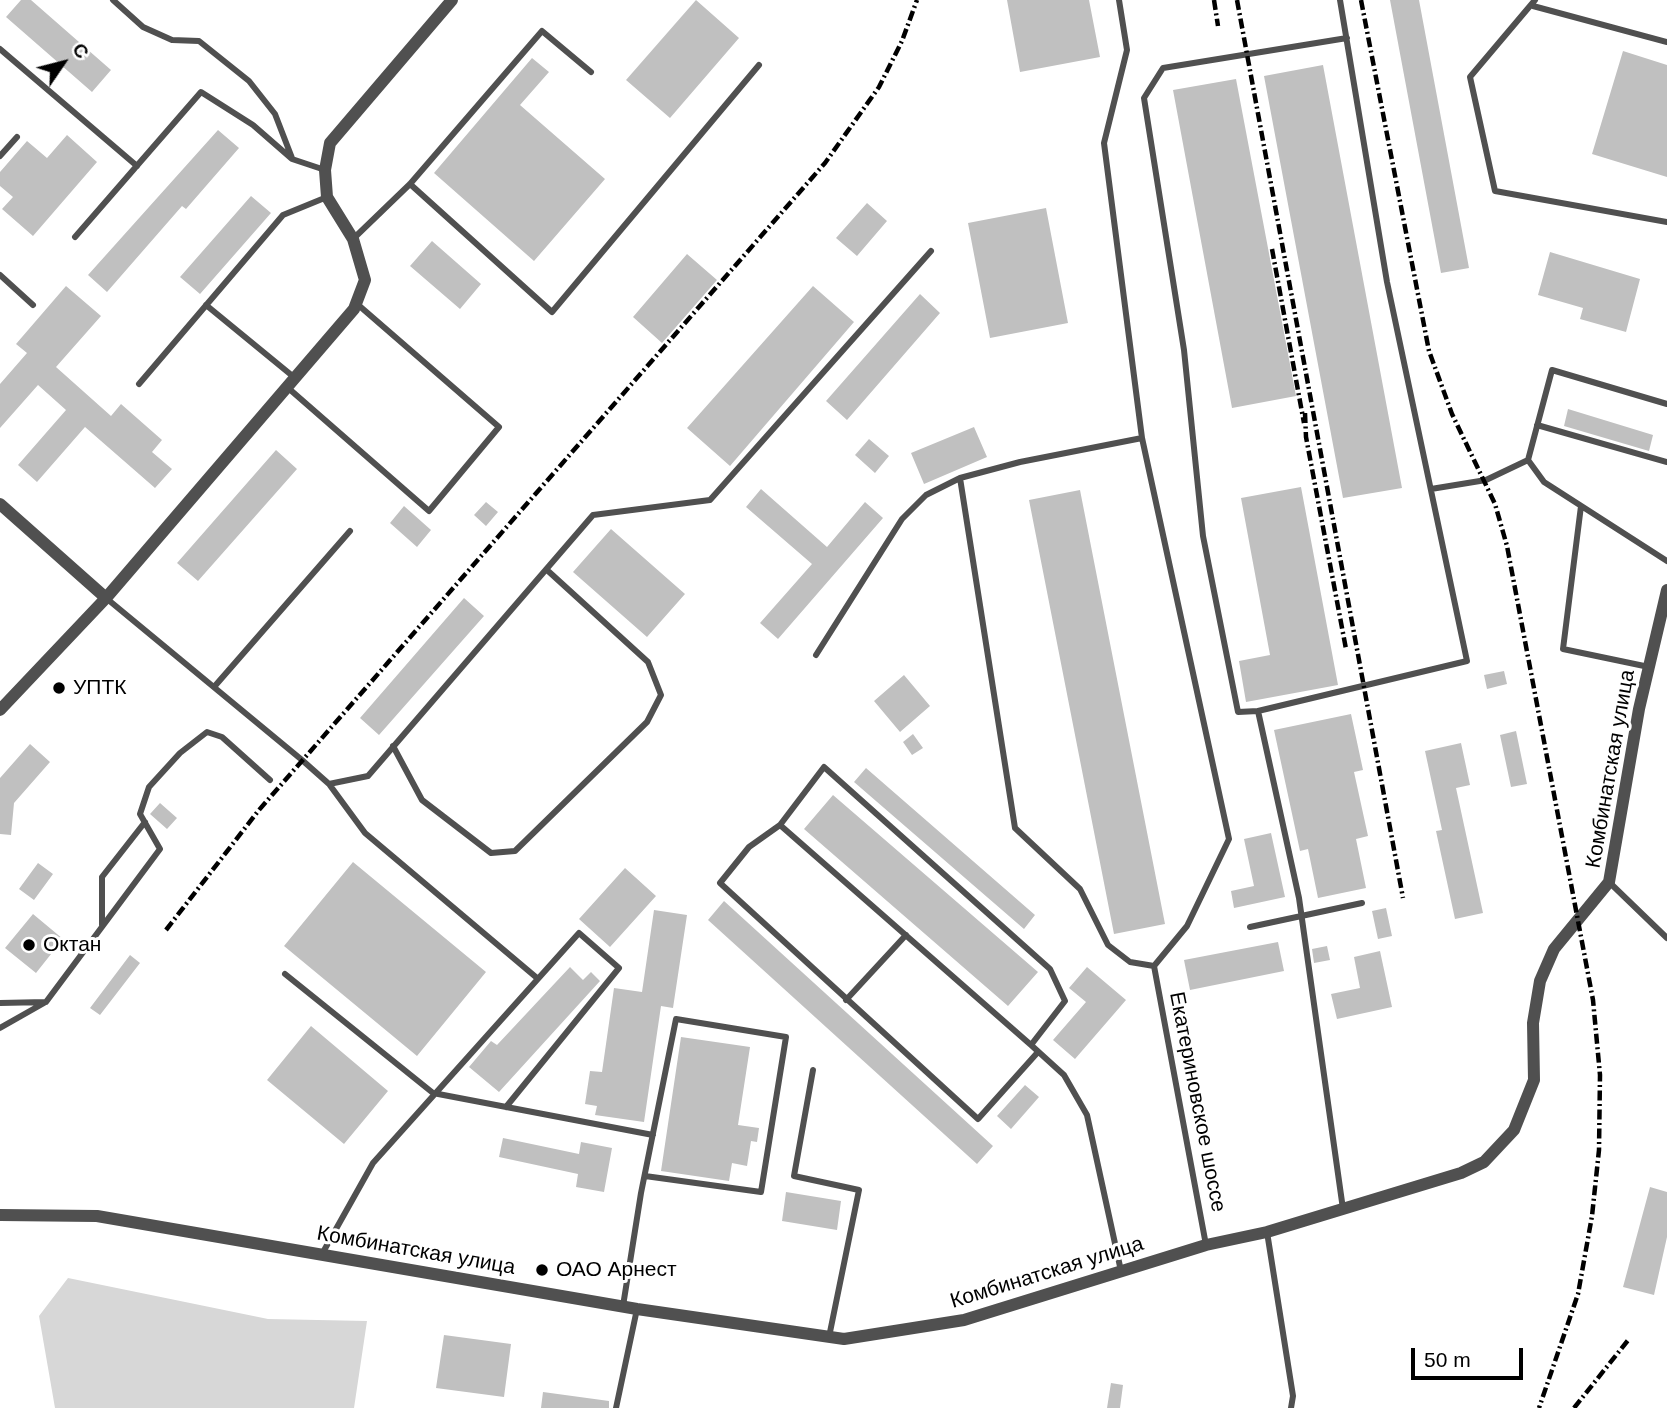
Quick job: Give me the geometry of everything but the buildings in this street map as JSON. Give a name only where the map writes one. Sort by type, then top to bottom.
[{"type":"street","points":[[0,710],[106,598],[291,383],[356,303],[365,280],[353,239],[327,197],[326,170],[330,143],[452,0]]},
{"type":"street","points":[[0,504],[106,598]]},
{"type":"street","name":"Комбинатская улица","points":[[0,1215],[97,1216],[637,1309],[844,1339],[964,1320],[1206,1245],[1267,1232],[1461,1173],[1484,1162],[1514,1130],[1534,1080],[1533,1023],[1539,981],[1554,949],[1609,882],[1649,667],[1667,590]]},
{"type":"lane","points":[[113,0],[143,27],[172,40],[199,41],[248,81],[275,114],[292,159]]},
{"type":"lane","points":[[960,478],[1015,828],[1080,888],[1108,945],[1130,962],[1154,965],[1187,926],[1228,839],[1142,438],[1104,144],[1127,50],[1119,0]]},
{"type":"lane","points":[[1340,0],[1347,38],[1387,282],[1467,661],[1258,711],[1238,712],[1203,536],[1184,350],[1144,98],[1163,68],[1347,38]]},
{"type":"lane","points":[[1667,42],[1534,3],[1471,77],[1495,191],[1667,222]]},
{"type":"lane","points":[[353,239],[410,184],[542,31],[591,72]]},
{"type":"lane","points":[[0,49],[137,166]]},
{"type":"lane","points":[[410,184],[552,312],[760,65]]},
{"type":"lane","points":[[75,237],[201,92],[253,125],[292,159],[326,170]]},
{"type":"lane","points":[[0,156],[17,137]]},
{"type":"lane","points":[[139,384],[283,215],[327,197]]},
{"type":"lane","points":[[329,784],[368,776],[593,515],[710,500],[931,251]]},
{"type":"lane","points":[[0,275],[33,305]]},
{"type":"lane","points":[[206,305],[429,511],[499,427],[356,303]]},
{"type":"lane","points":[[1528,460],[1552,370],[1667,404]]},
{"type":"lane","points":[[1537,425],[1667,462]]},
{"type":"lane","points":[[816,655],[902,519],[926,495],[960,478],[1020,462],[1142,438]]},
{"type":"lane","points":[[1431,489],[1486,480],[1528,460]]},
{"type":"lane","points":[[1528,460],[1544,482],[1667,561]]},
{"type":"lane","points":[[1581,506],[1563,649],[1649,667]]},
{"type":"lane","points":[[214,687],[350,531]]},
{"type":"lane","points":[[393,746],[422,800],[491,853],[515,851],[647,722],[661,695],[648,663],[547,570]]},
{"type":"lane","points":[[106,598],[329,784],[365,833],[537,978]]},
{"type":"lane","points":[[1258,711],[1302,917],[1343,1209]]},
{"type":"lane","points":[[0,1028],[46,1002],[160,849],[140,814],[149,787],[180,753],[208,732],[222,737],[270,780]]},
{"type":"lane","points":[[1031,1045],[1065,1001],[1050,969],[824,767],[780,825],[749,847],[720,883],[978,1119],[1038,1052]]},
{"type":"lane","points":[[103,926],[102,877],[145,822]]},
{"type":"lane","points":[[780,825],[1064,1074],[1087,1115],[1121,1271]]},
{"type":"lane","points":[[1609,882],[1667,938]]},
{"type":"lane","points":[[1250,927],[1362,903]]},
{"type":"lane","points":[[321,1254],[373,1163],[579,933],[619,968],[506,1107]]},
{"type":"lane","points":[[846,1000],[906,935]]},
{"type":"lane","name":"Екатериновское шоссе","points":[[1154,965],[1206,1245]]},
{"type":"lane","points":[[285,974],[433,1093],[653,1136]]},
{"type":"lane","points":[[0,1003],[46,1002]]},
{"type":"lane","points":[[623,1306],[645,1176],[676,1019],[786,1037],[761,1192],[645,1176]]},
{"type":"lane","points":[[813,1070],[794,1176],[859,1189],[829,1337]]},
{"type":"lane","points":[[1267,1232],[1293,1396],[1291,1408]]},
{"type":"lane","points":[[616,1408],[637,1309]]},
{"type":"shaded area","points":[[68,1278],[268,1319],[367,1321],[354,1408],[55,1408],[39,1316]]},
{"type":"railway","points":[[166,930],[259,810],[825,163],[879,87],[902,41],[917,0]]},
{"type":"railway","points":[[1214,0],[1218,26]]},
{"type":"railway","points":[[1237,0],[1403,898]]},
{"type":"railway","points":[[1361,0],[1429,351],[1452,414],[1495,504],[1507,546],[1593,1000],[1600,1075],[1599,1150],[1592,1216],[1578,1294],[1539,1408]]},
{"type":"railway","points":[[1272,249],[1304,423]]},
{"type":"railway","points":[[1305,413],[1306,437],[1346,649]]},
{"type":"railway","points":[[1574,1408],[1629,1339]]},
{"type":"place","name":"УПТК","points":[[59,688]]},
{"type":"place","name":"Октан","points":[[29,945]]},
{"type":"place","name":"ОАО Арнест","points":[[542,1270]]}]
